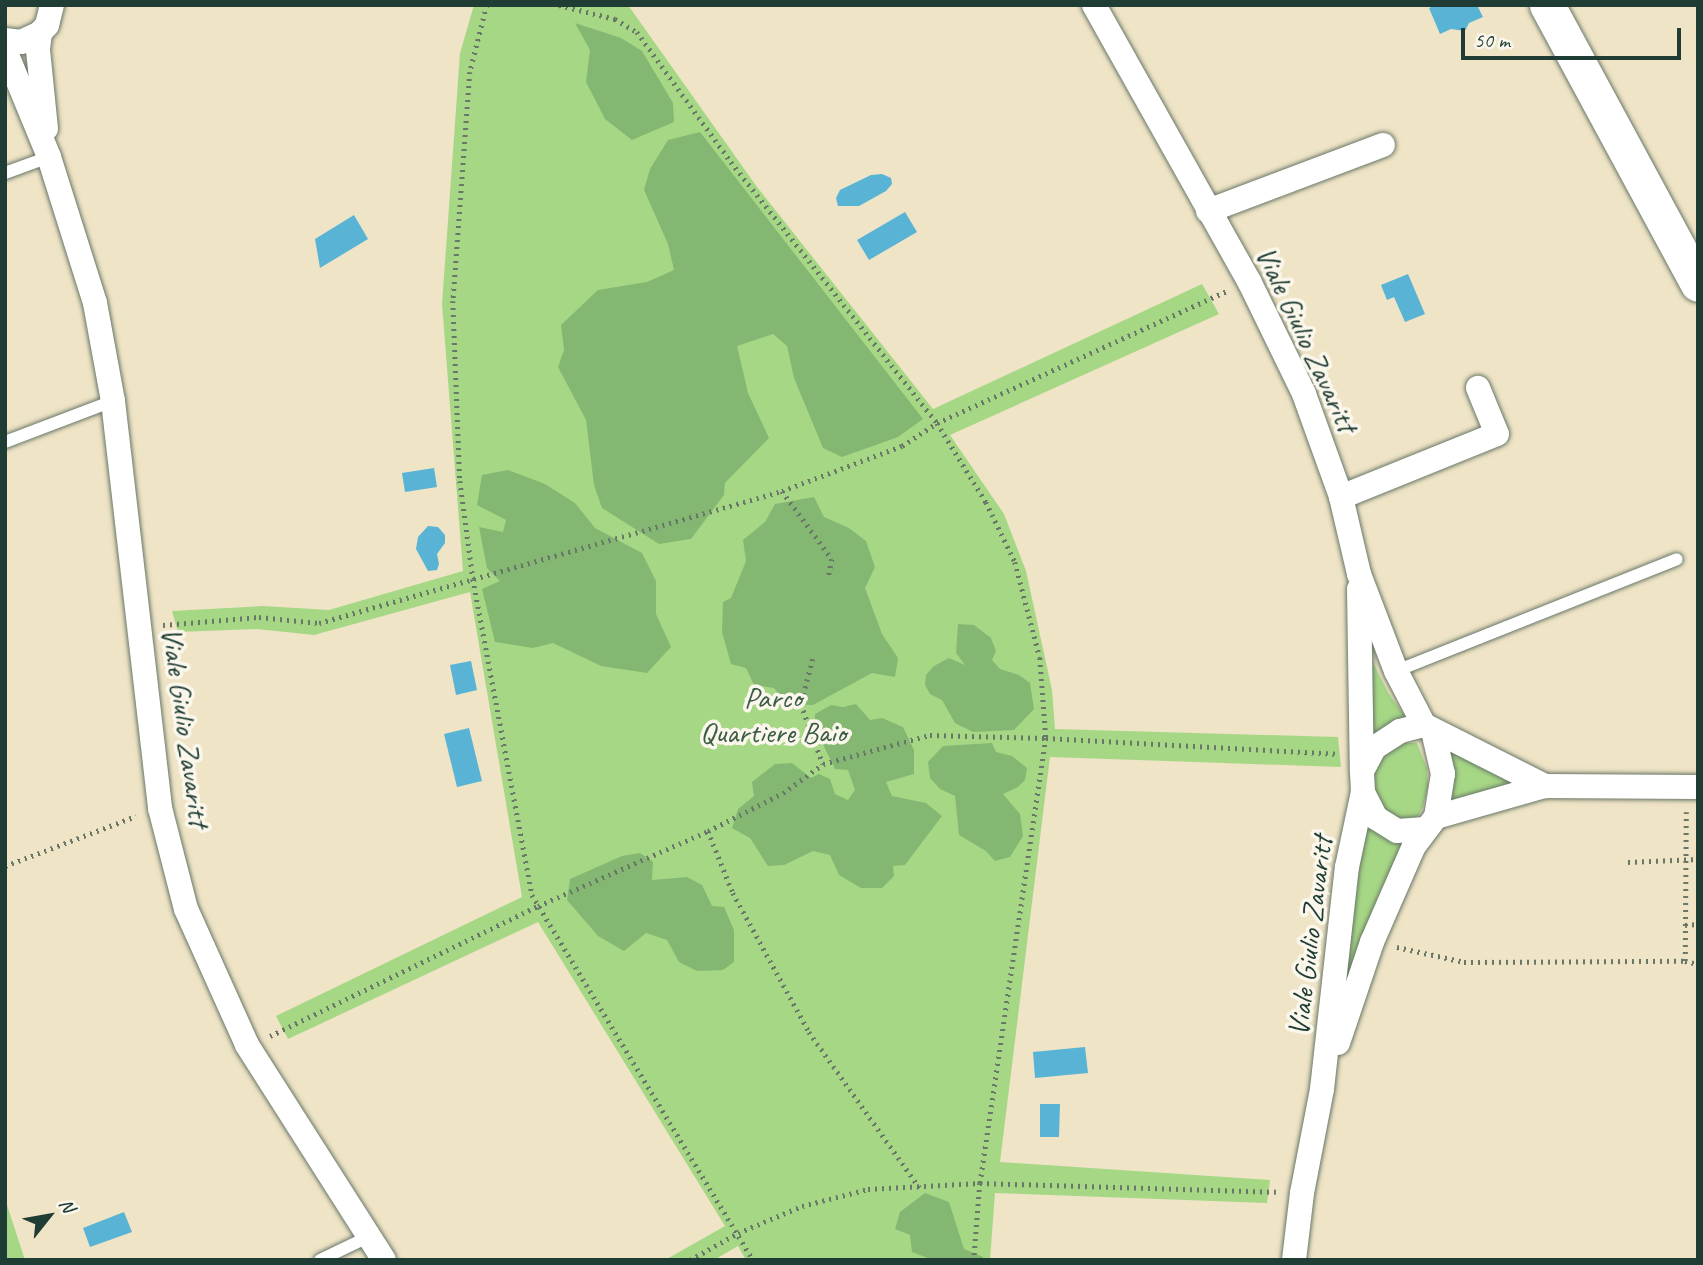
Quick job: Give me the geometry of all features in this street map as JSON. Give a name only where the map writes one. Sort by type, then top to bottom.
[{"type":"street","name":"Viale Giulio Zavaritt","points":[[49,157],[38,50],[40,33],[47,25],[52,5]]},
{"type":"street","name":"Viale Giulio Zavaritt","points":[[1094,5],[1249,281],[1304,394],[1341,497],[1359,575],[1396,671],[1429,728]]},
{"type":"street","points":[[1547,5],[1698,284]]},
{"type":"street","points":[[5,40],[21,42],[40,33]]},
{"type":"street","name":"Viale Giulio Zavaritt","points":[[5,50],[49,157],[95,303],[113,401],[160,808],[186,909],[247,1045],[384,1260]]},
{"type":"street","points":[[1208,211],[1383,145]]},
{"type":"street","points":[[1672,234],[1698,267]]},
{"type":"street","points":[[1341,497],[1497,433],[1478,388]]},
{"type":"street","name":"Viale Giulio Zavaritt","points":[[1294,1260],[1302,1193],[1322,1089],[1347,867],[1362,773],[1359,575]]},
{"type":"street","points":[[1429,728],[1443,774],[1430,823]]},
{"type":"street","points":[[1545,786],[1429,728],[1400,731],[1374,748],[1362,773],[1376,818],[1397,831],[1545,786],[1692,788]]},
{"type":"street","name":"Viale Giulio Zavaritt","points":[[1322,1089],[1372,942],[1430,823]]},
{"type":"lane","points":[[5,173],[49,157]]},
{"type":"lane","points":[[5,442],[113,401]]},
{"type":"lane","points":[[1396,671],[1677,559]]},
{"type":"lane","points":[[320,1260],[370,1236]]},
{"type":"path","points":[[487,5],[470,72],[453,301],[460,481],[473,579],[532,895],[754,1260]]},
{"type":"path","points":[[559,5],[615,19],[637,32],[731,162],[937,423],[986,502],[1016,562],[1040,658],[1046,738],[980,1183],[975,1260]]},
{"type":"path","points":[[140,627],[259,617],[319,623],[782,491],[902,446],[937,423],[1249,281]]},
{"type":"path","points":[[782,491],[832,559],[828,579]]},
{"type":"path","points":[[813,659],[801,705],[823,764]]},
{"type":"path","points":[[247,1045],[538,906],[708,831],[783,793],[823,764],[930,735],[1046,738],[1362,773]]},
{"type":"path","points":[[1685,961],[1685,862],[1692,788]]},
{"type":"path","points":[[5,866],[160,808]]},
{"type":"path","points":[[708,831],[733,893],[809,1032],[921,1188]]},
{"type":"path","points":[[1628,862],[1685,862],[1698,859]]},
{"type":"path","points":[[1685,925],[1698,925]]},
{"type":"path","points":[[1372,942],[1464,962],[1685,961],[1698,964]]},
{"type":"path","points":[[690,1260],[738,1233],[802,1206],[868,1189],[980,1183],[1302,1193]]},
{"type":"green space","name":"Parco Quartiere Baio","points":[[474,5],[628,5],[757,187],[933,409],[1202,284],[1219,314],[950,435],[1004,514],[1026,571],[1052,690],[1055,729],[1338,737],[1341,767],[1050,757],[1000,1162],[1270,1180],[1267,1203],[995,1193],[990,1260],[746,1260],[738,1246],[714,1260],[665,1260],[725,1226],[538,922],[288,1039],[276,1016],[522,897],[470,592],[314,635],[257,629],[178,632],[172,611],[263,606],[329,610],[463,571],[442,304],[460,53]]},
{"type":"green space","points":[[575,23],[621,38],[642,51],[673,103],[674,122],[632,140],[605,119],[586,82],[590,50]]},
{"type":"green space","points":[[700,132],[923,419],[898,437],[842,457],[823,448],[794,378],[787,346],[773,334],[737,346],[748,393],[769,438],[725,483],[724,495],[691,539],[659,544],[602,508],[594,485],[586,420],[558,367],[564,350],[561,325],[598,290],[647,282],[674,270],[668,244],[644,190],[650,169],[668,140]]},
{"type":"green space","points":[[508,470],[545,484],[575,503],[595,528],[642,553],[656,581],[656,614],[671,647],[647,673],[601,666],[553,643],[533,648],[495,642],[482,589],[500,581],[487,568],[479,527],[503,532],[506,520],[477,505],[482,475]]},
{"type":"green space","points":[[814,497],[824,517],[849,528],[866,541],[875,567],[865,588],[882,634],[898,658],[895,677],[872,673],[813,705],[787,704],[774,688],[754,685],[746,668],[731,664],[722,632],[723,602],[731,598],[746,561],[743,540],[765,522],[775,504]]},
{"type":"green space","points":[[958,624],[974,625],[991,638],[996,651],[992,660],[1000,669],[1019,675],[1030,683],[1034,709],[1014,730],[973,732],[955,723],[942,700],[930,694],[925,685],[926,675],[934,666],[949,658],[965,665],[956,653]]},
{"type":"green space","points":[[1369,655],[1389,694],[1407,719],[1372,736]]},
{"type":"green space","points":[[856,704],[870,720],[882,718],[903,727],[914,750],[914,774],[886,782],[892,796],[926,803],[942,816],[905,865],[893,866],[894,876],[882,888],[861,888],[839,875],[830,855],[813,851],[784,865],[768,866],[750,838],[732,828],[738,809],[754,796],[752,782],[775,764],[792,763],[811,778],[819,774],[830,779],[835,794],[848,800],[855,790],[848,770],[835,769],[815,728],[815,714],[831,705],[843,707]]},
{"type":"green space","points":[[992,743],[996,752],[1012,756],[1027,768],[1025,780],[1018,787],[1003,794],[1020,814],[1023,836],[1010,857],[995,861],[986,851],[959,835],[955,796],[940,789],[930,778],[928,762],[943,746]]},
{"type":"green space","points":[[1399,743],[1417,743],[1427,768],[1428,787],[1423,807],[1418,817],[1409,820],[1399,819],[1377,804],[1370,776],[1387,750]]},
{"type":"green space","points":[[1449,751],[1510,782],[1511,788],[1449,809]]},
{"type":"green space","points":[[1365,824],[1407,841],[1381,889],[1347,980],[1341,982]]},
{"type":"green space","points":[[640,853],[653,862],[652,880],[687,877],[702,885],[712,906],[724,907],[734,930],[734,962],[723,970],[697,971],[679,962],[667,940],[646,933],[624,951],[598,936],[567,900],[570,879],[622,856]]},
{"type":"green space","points":[[925,1193],[949,1202],[964,1249],[983,1257],[983,1260],[933,1260],[912,1252],[910,1235],[895,1229],[900,1212]]},
{"type":"green space","points":[[5,1199],[25,1260],[5,1260]]},
{"type":"water","points":[[1436,5],[1477,5],[1483,17],[1469,23],[1465,31],[1451,29],[1440,34],[1429,8]]},
{"type":"water","points":[[882,174],[891,178],[892,184],[886,191],[859,206],[838,206],[836,198],[840,190],[871,175]]},
{"type":"water","points":[[905,212],[917,232],[869,260],[857,240]]},
{"type":"water","points":[[354,215],[368,239],[320,268],[315,239]]},
{"type":"water","points":[[1408,274],[1425,314],[1405,322],[1394,297],[1387,300],[1381,285]]},
{"type":"water","points":[[434,468],[437,487],[405,492],[402,473]]},
{"type":"water","points":[[428,526],[438,527],[445,535],[445,543],[437,554],[437,570],[428,571],[416,549],[418,537]]},
{"type":"water","points":[[471,661],[477,690],[456,695],[450,665]]},
{"type":"water","points":[[469,728],[482,781],[457,787],[444,734]]},
{"type":"water","points":[[1085,1047],[1088,1073],[1035,1078],[1033,1052]]},
{"type":"water","points":[[1040,1104],[1060,1104],[1059,1137],[1040,1137]]},
{"type":"water","points":[[124,1212],[132,1232],[90,1247],[83,1228]]}]
